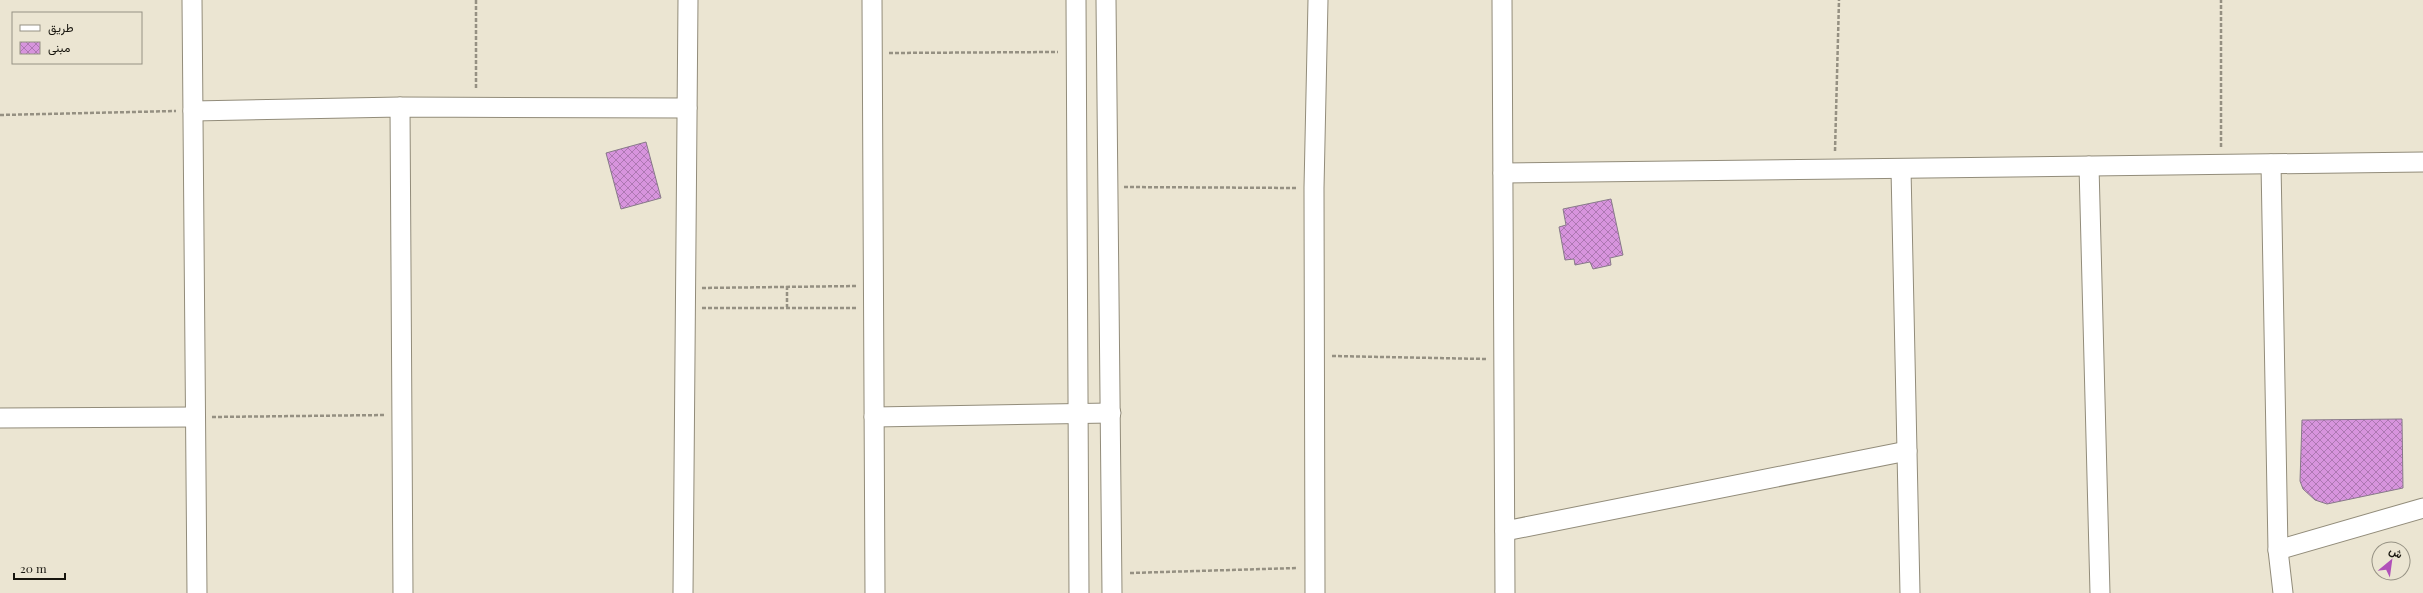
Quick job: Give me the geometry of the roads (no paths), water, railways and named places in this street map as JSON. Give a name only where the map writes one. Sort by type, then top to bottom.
[{"type":"street","points":[[192,0],[197,593]]},
{"type":"street","points":[[683,593],[688,0]]},
{"type":"street","points":[[872,0],[875,593]]},
{"type":"street","points":[[1076,0],[1080,414],[1079,593]]},
{"type":"street","points":[[1106,0],[1112,593]]},
{"type":"street","points":[[1315,593],[1314,188],[1318,0]]},
{"type":"street","points":[[1502,0],[1505,593]]},
{"type":"street","points":[[193,111],[400,107],[687,108]]},
{"type":"street","points":[[400,107],[403,593]]},
{"type":"street","points":[[1503,173],[2423,162]]},
{"type":"street","points":[[2271,164],[2278,550],[2283,593]]},
{"type":"street","points":[[2089,166],[2100,593]]},
{"type":"street","points":[[1901,168],[1910,593]]},
{"type":"street","points":[[874,417],[1111,413]]},
{"type":"street","points":[[0,418],[196,417]]},
{"type":"street","points":[[1505,531],[1907,451]]},
{"type":"street","points":[[2278,550],[2423,508]]}]
